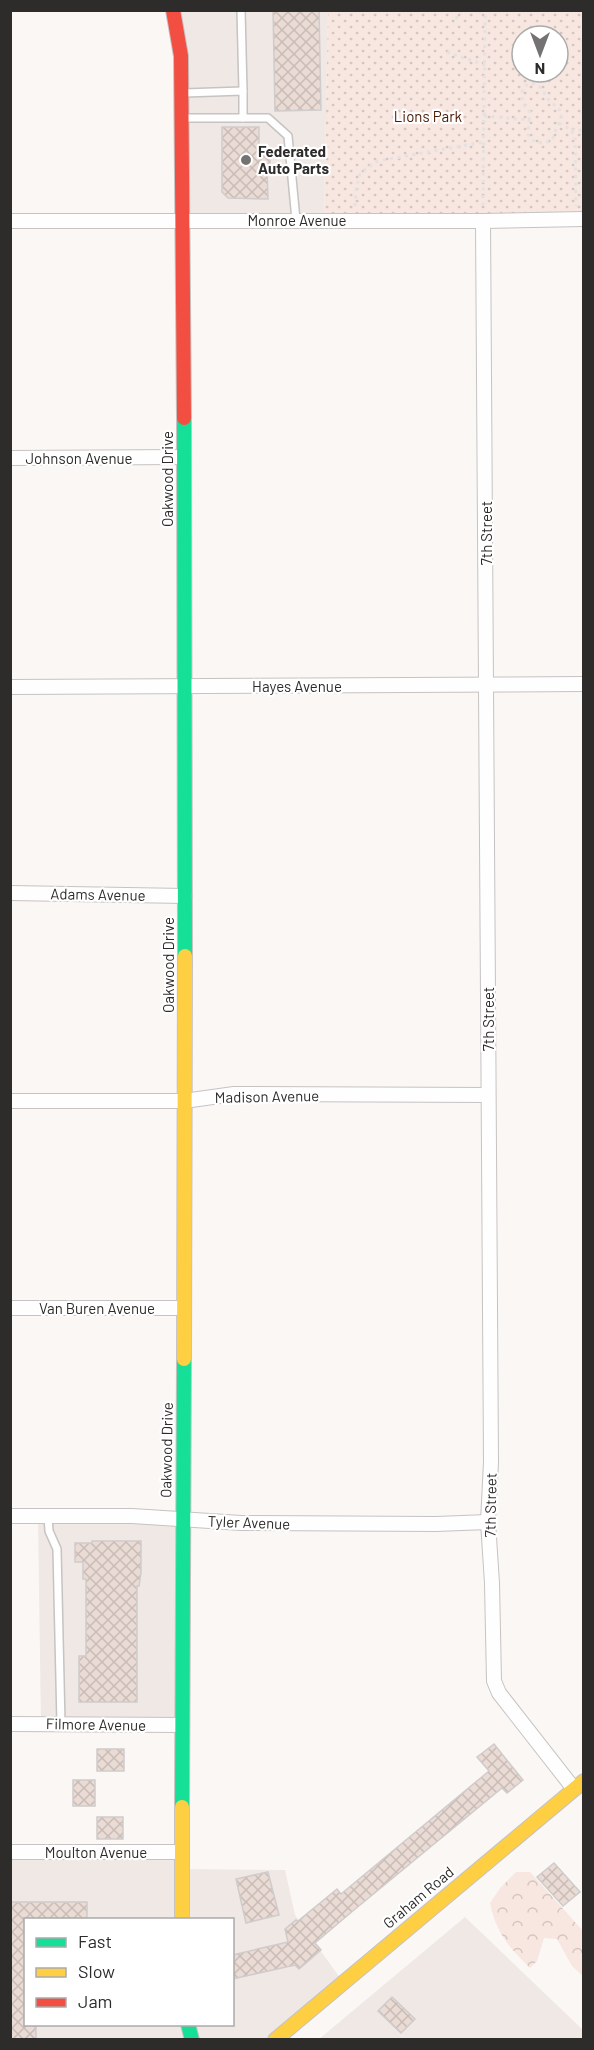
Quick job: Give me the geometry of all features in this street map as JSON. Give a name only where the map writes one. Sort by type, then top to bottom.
[{"type":"street","name":"Oakwood Drive","points":[[173,10],[181,56],[182,118],[185,896],[182,1918]]},
{"type":"street","name":"Monroe Avenue","points":[[10,221],[580,219]]},
{"type":"street","name":"7th Street","points":[[483,221],[491,1462],[488,1522],[494,1681],[499,1693],[579,1785]]},
{"type":"street","name":"Johnson Avenue","points":[[10,458],[183,457]]},
{"type":"street","name":"Hayes Avenue","points":[[10,687],[584,684]]},
{"type":"street","name":"Adams Avenue","points":[[10,893],[185,896]]},
{"type":"street","name":"Madison Avenue","points":[[10,1101],[184,1101],[234,1094],[489,1095]]},
{"type":"street","name":"Van Buren Avenue","points":[[10,1308],[184,1308]]},
{"type":"street","name":"Tyler Avenue","points":[[10,1516],[132,1516],[241,1523],[488,1522]]},
{"type":"street","name":"Filmore Avenue","points":[[10,1724],[182,1725]]},
{"type":"street","name":"Graham Road","points":[[275,2040],[579,1785]]},
{"type":"street","name":"Moulton Avenue","points":[[10,1852],[182,1852]]},
{"type":"lane","points":[[241,10],[243,118]]},
{"type":"lane","points":[[181,93],[243,91]]},
{"type":"lane","points":[[182,118],[268,118],[288,136],[296,220]]},
{"type":"lane","points":[[48,1516],[49,1531],[57,1550],[61,1724]]},
{"type":"path","points":[[456,19],[461,10]]},
{"type":"path","points":[[479,10],[485,16],[483,206]]},
{"type":"path","points":[[447,52],[484,66]]},
{"type":"path","points":[[524,86],[539,86],[543,89],[546,98],[561,111],[562,116],[549,143],[535,142],[528,135],[529,120],[530,112],[522,104],[521,92],[524,86]]},
{"type":"path","points":[[484,116],[529,120]]},
{"type":"path","points":[[559,123],[571,130],[584,130]]},
{"type":"path","points":[[571,130],[575,140],[580,219]]},
{"type":"path","points":[[353,220],[360,173],[368,166],[378,161],[484,142]]},
{"type":"shaded area","points":[[173,11],[328,11],[324,220],[182,221]]},
{"type":"shaded area","points":[[38,1516],[182,1520],[182,1725],[41,1724]]},
{"type":"shaded area","points":[[11,1852],[182,1852],[182,1869],[285,1870],[295,1915],[343,1982],[275,2039],[11,2040]]},
{"type":"shaded area","points":[[465,1917],[584,2031],[583,2040],[318,2040]]},
{"type":"green space","name":"Lions Park","points":[[328,11],[583,11],[583,219],[324,220]]},
{"type":"green space","points":[[516,1872],[530,1872],[583,1931],[583,1976],[572,1966],[557,1939],[544,1938],[537,1961],[530,1968],[504,1939],[490,1903],[501,1887]]},
{"type":"building","points":[[273,10],[319,10],[321,110],[275,111]]},
{"type":"building","name":"Federated Auto Parts","points":[[222,127],[259,127],[259,152],[270,152],[270,169],[267,169],[268,199],[228,198],[222,192]]},
{"type":"building","points":[[92,1541],[141,1541],[141,1572],[139,1586],[137,1586],[137,1702],[79,1702],[79,1656],[86,1656],[86,1579],[83,1579],[83,1562],[75,1562],[75,1543],[92,1543]]},
{"type":"building","points":[[494,1744],[523,1780],[507,1793],[502,1788],[354,1910],[315,1943],[321,1950],[299,1969],[295,1965],[234,1979],[234,1955],[288,1942],[285,1929],[337,1889],[341,1894],[489,1771],[477,1757]]},
{"type":"building","points":[[97,1749],[124,1749],[124,1771],[97,1771]]},
{"type":"building","points":[[73,1780],[95,1780],[95,1806],[73,1806]]},
{"type":"building","points":[[97,1817],[123,1817],[123,1839],[97,1839]]},
{"type":"building","points":[[554,1863],[580,1892],[563,1906],[537,1877]]},
{"type":"building","points":[[268,1872],[279,1915],[246,1923],[236,1879]]},
{"type":"building","points":[[10,1902],[87,1902],[87,1918],[24,1918],[24,2026],[36,2026],[36,2040],[10,2040]]},
{"type":"building","points":[[392,1997],[415,2019],[401,2033],[378,2011]]},
{"type":"traffic: fast","points":[[184,418],[185,956]]},
{"type":"traffic: fast","points":[[182,1807],[184,1359]]},
{"type":"traffic: fast","points":[[188,2026],[192,2040]]},
{"type":"traffic: slow","points":[[184,1359],[185,956]]},
{"type":"traffic: slow","points":[[275,2040],[584,1781]]},
{"type":"traffic: slow","points":[[182,1807],[182,1918]]},
{"type":"traffic: jam","points":[[173,10],[181,56],[184,418]]},
{"type":"place","name":"Federated Auto Parts","points":[[246,160]]}]
